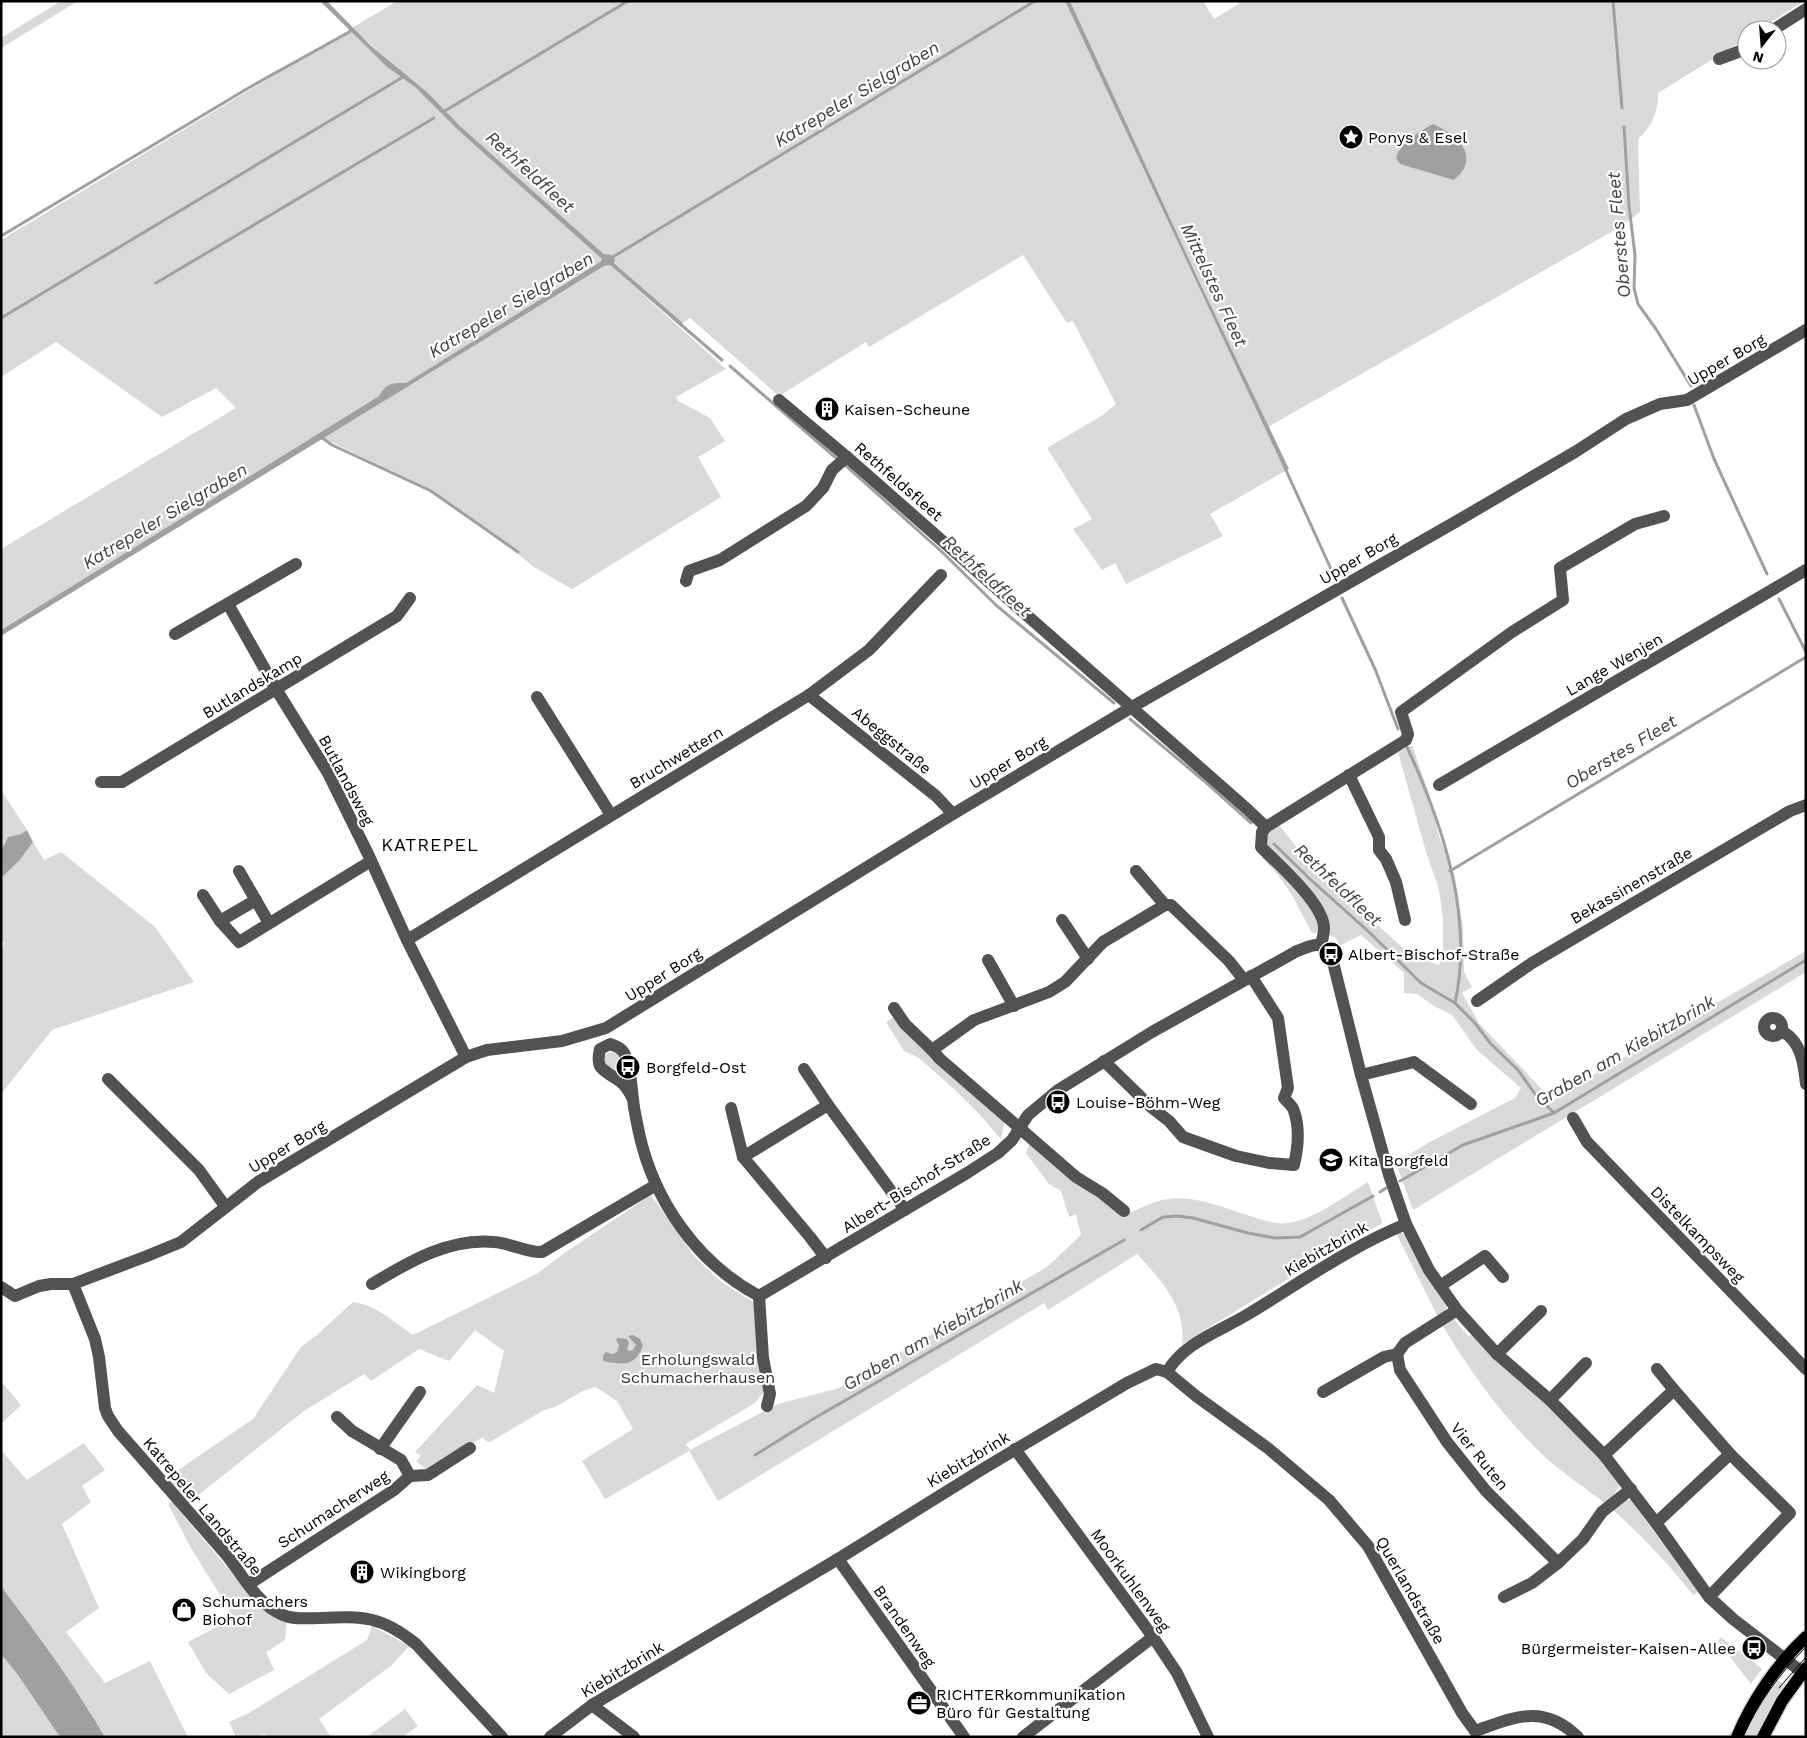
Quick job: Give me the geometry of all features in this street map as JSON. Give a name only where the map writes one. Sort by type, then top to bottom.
[{"type":"main road","points":[[1736,1737],[1755,1702],[1785,1659],[1806,1637]]},
{"type":"main road","points":[[1763,1737],[1782,1701],[1804,1670]]},
{"type":"street","points":[[1787,21],[1806,9]]},
{"type":"street","points":[[1719,59],[1737,52]]},
{"type":"street","name":"Upper Borg","points":[[73,1284],[181,1242],[258,1182],[466,1056],[487,1050],[562,1041],[606,1028],[953,814],[1132,707],[1457,521],[1575,452],[1626,419],[1660,404],[1687,400],[1806,330]]},
{"type":"street","name":"Rethfeldsfleet","points":[[779,400],[847,457],[1132,707]]},
{"type":"street","points":[[686,581],[689,571],[720,560],[806,506],[823,488],[832,470],[847,457]]},
{"type":"street","points":[[1664,516],[1635,524],[1560,568],[1563,600],[1512,632],[1401,712],[1408,734],[1406,740],[1266,827],[1262,832],[1261,847],[1304,890],[1321,915],[1325,928],[1317,945],[1326,947],[1331,954],[1361,1075],[1389,1174],[1406,1224],[1419,1252],[1440,1286],[1457,1310],[1497,1354],[1550,1400],[1604,1455],[1656,1523],[1709,1598],[1732,1620],[1785,1659],[1804,1670]]},
{"type":"street","points":[[175,634],[296,564]]},
{"type":"street","name":"Lange Wenjen","points":[[1439,785],[1806,570]]},
{"type":"street","name":"Bruchwettern","points":[[407,940],[809,695],[869,650],[940,574]]},
{"type":"street","name":"Butlandskamp","points":[[102,782],[122,782],[397,616],[410,598]]},
{"type":"street","name":"Butlandsweg","points":[[228,604],[276,689],[328,773],[407,940],[466,1056]]},
{"type":"street","name":"Abeggstraße","points":[[809,695],[936,796],[953,814]]},
{"type":"street","points":[[537,697],[611,815]]},
{"type":"street","points":[[1132,707],[1266,827]]},
{"type":"street","points":[[1349,775],[1379,837],[1379,850],[1386,859],[1396,882],[1405,920]]},
{"type":"street","name":"Bekassinenstraße","points":[[1478,1001],[1532,963],[1592,926],[1782,816],[1806,805]]},
{"type":"street","points":[[203,895],[220,921],[239,942],[371,861]]},
{"type":"street","points":[[239,871],[269,923]]},
{"type":"street","points":[[1136,871],[1165,905]]},
{"type":"street","points":[[220,921],[256,900]]},
{"type":"street","points":[[932,1050],[974,1020],[1049,992],[1065,982],[1103,942],[1165,905],[1171,905],[1248,978],[1278,1018],[1288,1088],[1284,1098],[1294,1109],[1298,1131],[1294,1165],[1270,1163],[1236,1156],[1183,1137],[1169,1121],[1151,1107],[1104,1061]]},
{"type":"street","points":[[1062,920],[1088,959]]},
{"type":"street","name":"Albert-Bischof-Straße","points":[[759,1296],[826,1258],[998,1153],[1012,1140],[1028,1115],[1040,1104],[1058,1090],[1104,1061],[1297,951],[1317,945]]},
{"type":"street","points":[[988,960],[1014,1006]]},
{"type":"street","points":[[894,1008],[905,1024],[940,1059],[1076,1178],[1102,1193],[1124,1211]]},
{"type":"street","points":[[606,1028],[610,1044]]},
{"type":"street","points":[[1781,1031],[1789,1034],[1803,1058],[1806,1084]]},
{"type":"street","points":[[632,1099],[631,1082],[624,1053],[618,1047],[610,1044],[600,1049],[598,1060],[602,1070],[620,1081],[628,1089],[646,1158],[656,1185],[674,1216],[691,1240],[710,1260],[734,1281],[759,1296],[763,1358],[770,1394],[767,1406]]},
{"type":"street","points":[[1361,1075],[1414,1062],[1471,1104]]},
{"type":"street","points":[[804,1069],[905,1210]]},
{"type":"street","points":[[108,1079],[199,1170],[225,1206]]},
{"type":"street","points":[[743,1157],[828,1105]]},
{"type":"street","points":[[731,1108],[743,1157],[826,1258]]},
{"type":"street","name":"Distelkampsweg","points":[[1573,1118],[1587,1142],[1806,1369]]},
{"type":"street","points":[[372,1284],[418,1257],[455,1245],[480,1241],[495,1242],[512,1244],[536,1252],[542,1252],[656,1185]]},
{"type":"street","name":"Kiebitzbrink","points":[[550,1737],[592,1705],[838,1559],[1015,1449],[1148,1372],[1156,1369],[1167,1372],[1181,1353],[1250,1313],[1351,1249],[1406,1224]]},
{"type":"street","points":[[1440,1286],[1484,1256],[1504,1277]]},
{"type":"street","points":[[1,1287],[15,1296],[39,1286],[73,1284]]},
{"type":"street","name":"Katrepeler Landstraße","points":[[73,1284],[95,1339],[99,1357],[103,1399],[108,1416],[118,1431],[226,1554],[257,1596],[269,1607],[284,1616],[309,1618],[342,1617],[376,1620],[401,1632],[416,1644],[502,1737]]},
{"type":"street","points":[[1323,1392],[1384,1357],[1397,1354],[1405,1343],[1457,1310]]},
{"type":"street","points":[[1497,1354],[1540,1311]]},
{"type":"street","name":"Vier Ruten","points":[[1397,1354],[1400,1370],[1447,1442],[1486,1491],[1558,1563]]},
{"type":"street","points":[[1550,1400],[1586,1363]]},
{"type":"street","points":[[1657,1369],[1730,1454],[1790,1513],[1709,1598]]},
{"type":"street","name":"Querlandstraße","points":[[1167,1372],[1196,1396],[1269,1449],[1329,1500],[1368,1546],[1474,1734],[1519,1716],[1542,1716],[1568,1728],[1578,1737]]},
{"type":"street","points":[[1604,1455],[1674,1390]]},
{"type":"street","name":"Schumacherweg","points":[[380,1448],[420,1392]]},
{"type":"street","name":"Schumacherweg","points":[[338,1417],[352,1431],[401,1460],[410,1476]]},
{"type":"street","name":"Schumacherweg","points":[[249,1584],[394,1490],[410,1476],[428,1475],[470,1448]]},
{"type":"street","name":"Moorkuhlenweg","points":[[1015,1449],[1153,1637],[1176,1673],[1208,1737]]},
{"type":"street","points":[[1656,1523],[1730,1454]]},
{"type":"street","points":[[1504,1597],[1532,1583],[1558,1563],[1583,1539],[1602,1512],[1630,1489]]},
{"type":"street","name":"Brandenweg","points":[[838,1559],[964,1737]]},
{"type":"street","points":[[1022,1737],[1153,1637]]},
{"type":"street","points":[[592,1705],[634,1737]]},
{"type":"green space","points":[[61,1],[78,1],[1,48],[1,38]]},
{"type":"green space","points":[[397,1],[1065,1],[1285,471],[1210,514],[1223,536],[1126,584],[1115,563],[1102,570],[1073,529],[1092,519],[1047,448],[1103,415],[1116,404],[1073,321],[1067,323],[1023,255],[869,347],[866,342],[779,396],[690,318],[683,323],[460,126],[428,93],[352,28]]},
{"type":"green space","points":[[1070,1],[1203,1],[1214,19],[1243,1],[1804,1],[1775,20],[1737,20],[1737,44],[1658,93],[1657,106],[1653,118],[1647,130],[1638,139],[1640,212],[1622,226],[1268,427]]},
{"type":"green space","points":[[349,30],[387,67],[415,87],[458,130],[602,258],[600,262],[406,383],[397,383],[387,387],[379,396],[1,630],[1,549],[236,408],[216,388],[162,417],[56,342],[1,377],[1,240]]},
{"type":"green space","points":[[610,265],[726,369],[676,397],[678,401],[710,418],[725,441],[698,457],[721,497],[572,589],[534,567],[433,492],[327,440],[320,440],[604,266]]},
{"type":"green space","points":[[1412,745],[1431,800],[1439,836],[1455,876],[1463,928],[1464,972],[1472,987],[1462,993],[1479,1023],[1553,1101],[1590,1077],[1806,951],[1806,972],[1413,1210],[1396,1163],[1428,1143],[1515,1098],[1521,1088],[1477,1050],[1452,1015],[1434,1006],[1417,994],[1404,993],[1404,973],[1361,935],[1339,946],[1336,938],[1329,935],[1266,846],[1267,833],[1279,825],[1309,863],[1412,956],[1439,965],[1443,952],[1443,920],[1439,889],[1426,852],[1398,752]]},
{"type":"green space","points":[[1,790],[27,830],[21,834],[8,837],[1,851]]},
{"type":"green space","points":[[33,842],[44,860],[61,852],[155,927],[194,982],[52,1030],[1,1094],[1,951],[4,944],[1,938],[1,878],[19,861]]},
{"type":"green space","points":[[1261,857],[1264,857],[1312,908],[1320,933],[1312,933],[1292,895],[1278,875]]},
{"type":"green space","points":[[896,1016],[1005,1119],[1001,1139],[954,1089],[919,1058],[904,1051],[886,1022]]},
{"type":"green space","points":[[612,1052],[618,1055],[623,1068],[622,1073],[618,1074],[604,1064],[604,1056]]},
{"type":"green space","name":"Erholungswald Schumacherhausen","points":[[1030,1141],[1125,1215],[1157,1202],[1178,1198],[1209,1203],[1268,1221],[1287,1223],[1308,1218],[1318,1213],[1368,1182],[1382,1222],[1182,1344],[1180,1318],[1176,1306],[1163,1284],[1137,1254],[1048,1310],[1044,1303],[718,1501],[689,1451],[605,1499],[582,1461],[633,1429],[617,1401],[596,1387],[583,1391],[557,1406],[544,1410],[490,1442],[486,1441],[483,1437],[429,1472],[416,1461],[421,1456],[415,1452],[477,1385],[494,1393],[504,1351],[475,1330],[449,1361],[419,1349],[371,1381],[364,1374],[304,1411],[186,1505],[165,1479],[253,1419],[301,1347],[353,1302],[377,1310],[413,1335],[538,1273],[651,1195],[694,1256],[720,1281],[756,1304],[764,1392],[755,1403],[686,1444],[690,1450],[778,1404],[839,1388],[1047,1267],[1081,1235],[1076,1214],[1069,1217],[1061,1191],[1049,1184],[1026,1153]],"holes":[[[631,1339],[643,1346],[615,1363],[606,1352],[613,1354],[617,1352],[619,1345],[629,1343],[627,1350],[632,1351],[637,1345]]]},
{"type":"green space","points":[[1401,1232],[1406,1236],[1447,1306],[1445,1313],[1439,1319],[1396,1233]]},
{"type":"green space","points":[[1454,1319],[1468,1336],[1471,1335],[1550,1406],[1605,1464],[1621,1485],[1606,1504],[1546,1458],[1502,1411],[1464,1360],[1441,1323]]},
{"type":"green space","points":[[1,1381],[21,1405],[1,1424]]},
{"type":"green space","points":[[84,1443],[105,1470],[82,1486],[91,1502],[62,1524],[99,1608],[66,1632],[105,1683],[150,1661],[188,1737],[105,1737],[40,1638],[1,1586],[1,1450],[27,1480]]},
{"type":"green space","points":[[1623,1500],[1631,1500],[1698,1592],[1693,1595],[1654,1550],[1611,1508]]},
{"type":"green space","points":[[172,1502],[242,1585],[287,1621],[285,1640],[266,1652],[274,1670],[229,1694],[206,1673],[188,1642],[234,1618],[191,1548],[168,1504]]},
{"type":"green space","points":[[372,1626],[409,1646],[392,1665],[319,1719],[331,1737],[267,1737],[265,1734],[259,1737],[236,1737],[229,1722],[249,1713],[367,1640]]},
{"type":"green space","points":[[1721,1637],[1762,1669],[1751,1684],[1718,1641]]},
{"type":"green space","points":[[1,1654],[18,1675],[60,1737],[1,1737]]},
{"type":"green space","points":[[1775,1678],[1784,1685],[1757,1737],[1740,1737]]},
{"type":"green space","points":[[405,1709],[418,1726],[403,1737],[367,1737]]},
{"type":"shaded area","points":[[320,1],[327,1],[370,45],[428,93],[460,126],[604,254],[611,255],[615,260],[614,263],[683,323],[679,325],[610,265],[604,266],[1,636],[1,630],[379,396],[387,386],[406,383],[602,259],[458,130],[415,87],[387,67]]},
{"type":"shaded area","points":[[1065,1],[1070,1],[1199,281],[1289,469],[1285,471]]},
{"type":"shaded area","points":[[1433,124],[1458,140],[1466,155],[1466,163],[1454,180],[1400,164],[1396,158],[1406,142]]},
{"type":"shaded area","points":[[27,830],[33,842],[19,861],[1,878],[1,851],[8,837],[21,834]]},
{"type":"shaded area","points":[[633,1335],[640,1339],[643,1346],[636,1358],[623,1364],[603,1361],[603,1355],[606,1352],[613,1354],[617,1352],[619,1345],[616,1340],[618,1338],[627,1339],[629,1343],[627,1350],[632,1351],[636,1345],[628,1336]]},
{"type":"shaded area","points":[[1,1586],[55,1660],[105,1737],[60,1737],[18,1675],[1,1654]]},
{"type":"waterway","points":[[443,112],[628,1]]},
{"type":"waterway","name":"Katrepeler Sielgraben","points":[[611,258],[1035,1]]},
{"type":"waterway","name":"Oberstes Fleet","points":[[1613,1],[1622,108]]},
{"type":"waterway","points":[[1,236],[250,87],[351,31]]},
{"type":"waterway","points":[[1,318],[403,77]]},
{"type":"waterway","points":[[156,283],[434,118]]},
{"type":"waterway","name":"Oberstes Fleet","points":[[1624,127],[1629,206],[1635,255],[1634,288],[1638,304],[1656,329],[1691,386]]},
{"type":"waterway","name":"Rethfeldfleet","points":[[679,323],[722,360]]},
{"type":"waterway","name":"Rethfeldfleet","points":[[730,366],[836,458]]},
{"type":"waterway","name":"Oberstes Fleet","points":[[1694,405],[1714,459],[1767,574]]},
{"type":"waterway","points":[[321,437],[332,445],[431,491],[518,552]]},
{"type":"waterway","name":"Rethfeldfleet","points":[[845,465],[942,552],[997,606],[1114,703]]},
{"type":"waterway","name":"Mittelstes Fleet","points":[[1285,468],[1336,580]]},
{"type":"waterway","name":"Mittelstes Fleet","points":[[1342,598],[1375,669],[1398,729]]},
{"type":"waterway","name":"Oberstes Fleet","points":[[1779,599],[1806,652]]},
{"type":"waterway","name":"Oberstes Fleet","points":[[1450,871],[1806,657]]},
{"type":"waterway","name":"Rethfeldfleet","points":[[1130,719],[1251,823]]},
{"type":"waterway","name":"Mittelstes Fleet","points":[[1407,747],[1432,808],[1452,872],[1461,938],[1460,971],[1455,1003]]},
{"type":"waterway","name":"Rethfeldfleet","points":[[1274,844],[1421,983],[1455,1003],[1474,1022],[1491,1044],[1518,1070],[1535,1094],[1554,1113]]},
{"type":"waterway","name":"Graben am Kiebitzbrink","points":[[1400,1181],[1463,1145],[1554,1113],[1806,960]]},
{"type":"waterway","name":"Graben am Kiebitzbrink","points":[[1380,1192],[1386,1188]]},
{"type":"waterway","name":"Graben am Kiebitzbrink","points":[[1141,1230],[1163,1217],[1178,1216],[1275,1238],[1300,1237],[1373,1196]]},
{"type":"waterway","name":"Graben am Kiebitzbrink","points":[[755,1455],[813,1419],[1124,1240]]},
{"type":"tram line","points":[[1743,1737],[1770,1689],[1806,1647]]},
{"type":"tram line","points":[[1779,1688],[1806,1657]]},
{"type":"place","name":"Ponys & Esel","points":[[1351,137]]},
{"type":"place","name":"Kaisen-Scheune","points":[[827,409]]},
{"type":"place","name":"Albert-Bischof-Straße","points":[[1331,954]]},
{"type":"place","name":"Borgfeld-Ost","points":[[628,1067]]},
{"type":"place","name":"Louise-Böhm-Weg","points":[[1058,1102]]},
{"type":"place","name":"Kita Borgfeld","points":[[1331,1160]]},
{"type":"place","name":"Wikingborg","points":[[362,1572]]},
{"type":"place","name":"Schumachers Biohof","points":[[184,1610]]},
{"type":"place","name":"Bürgermeister-Kaisen-Allee","points":[[1754,1648]]},
{"type":"place","name":"RICHTERkommunikation Büro für Gestaltung","points":[[919,1703]]},
{"type":"district","name":"KATREPEL","points":[[430,845]]}]
